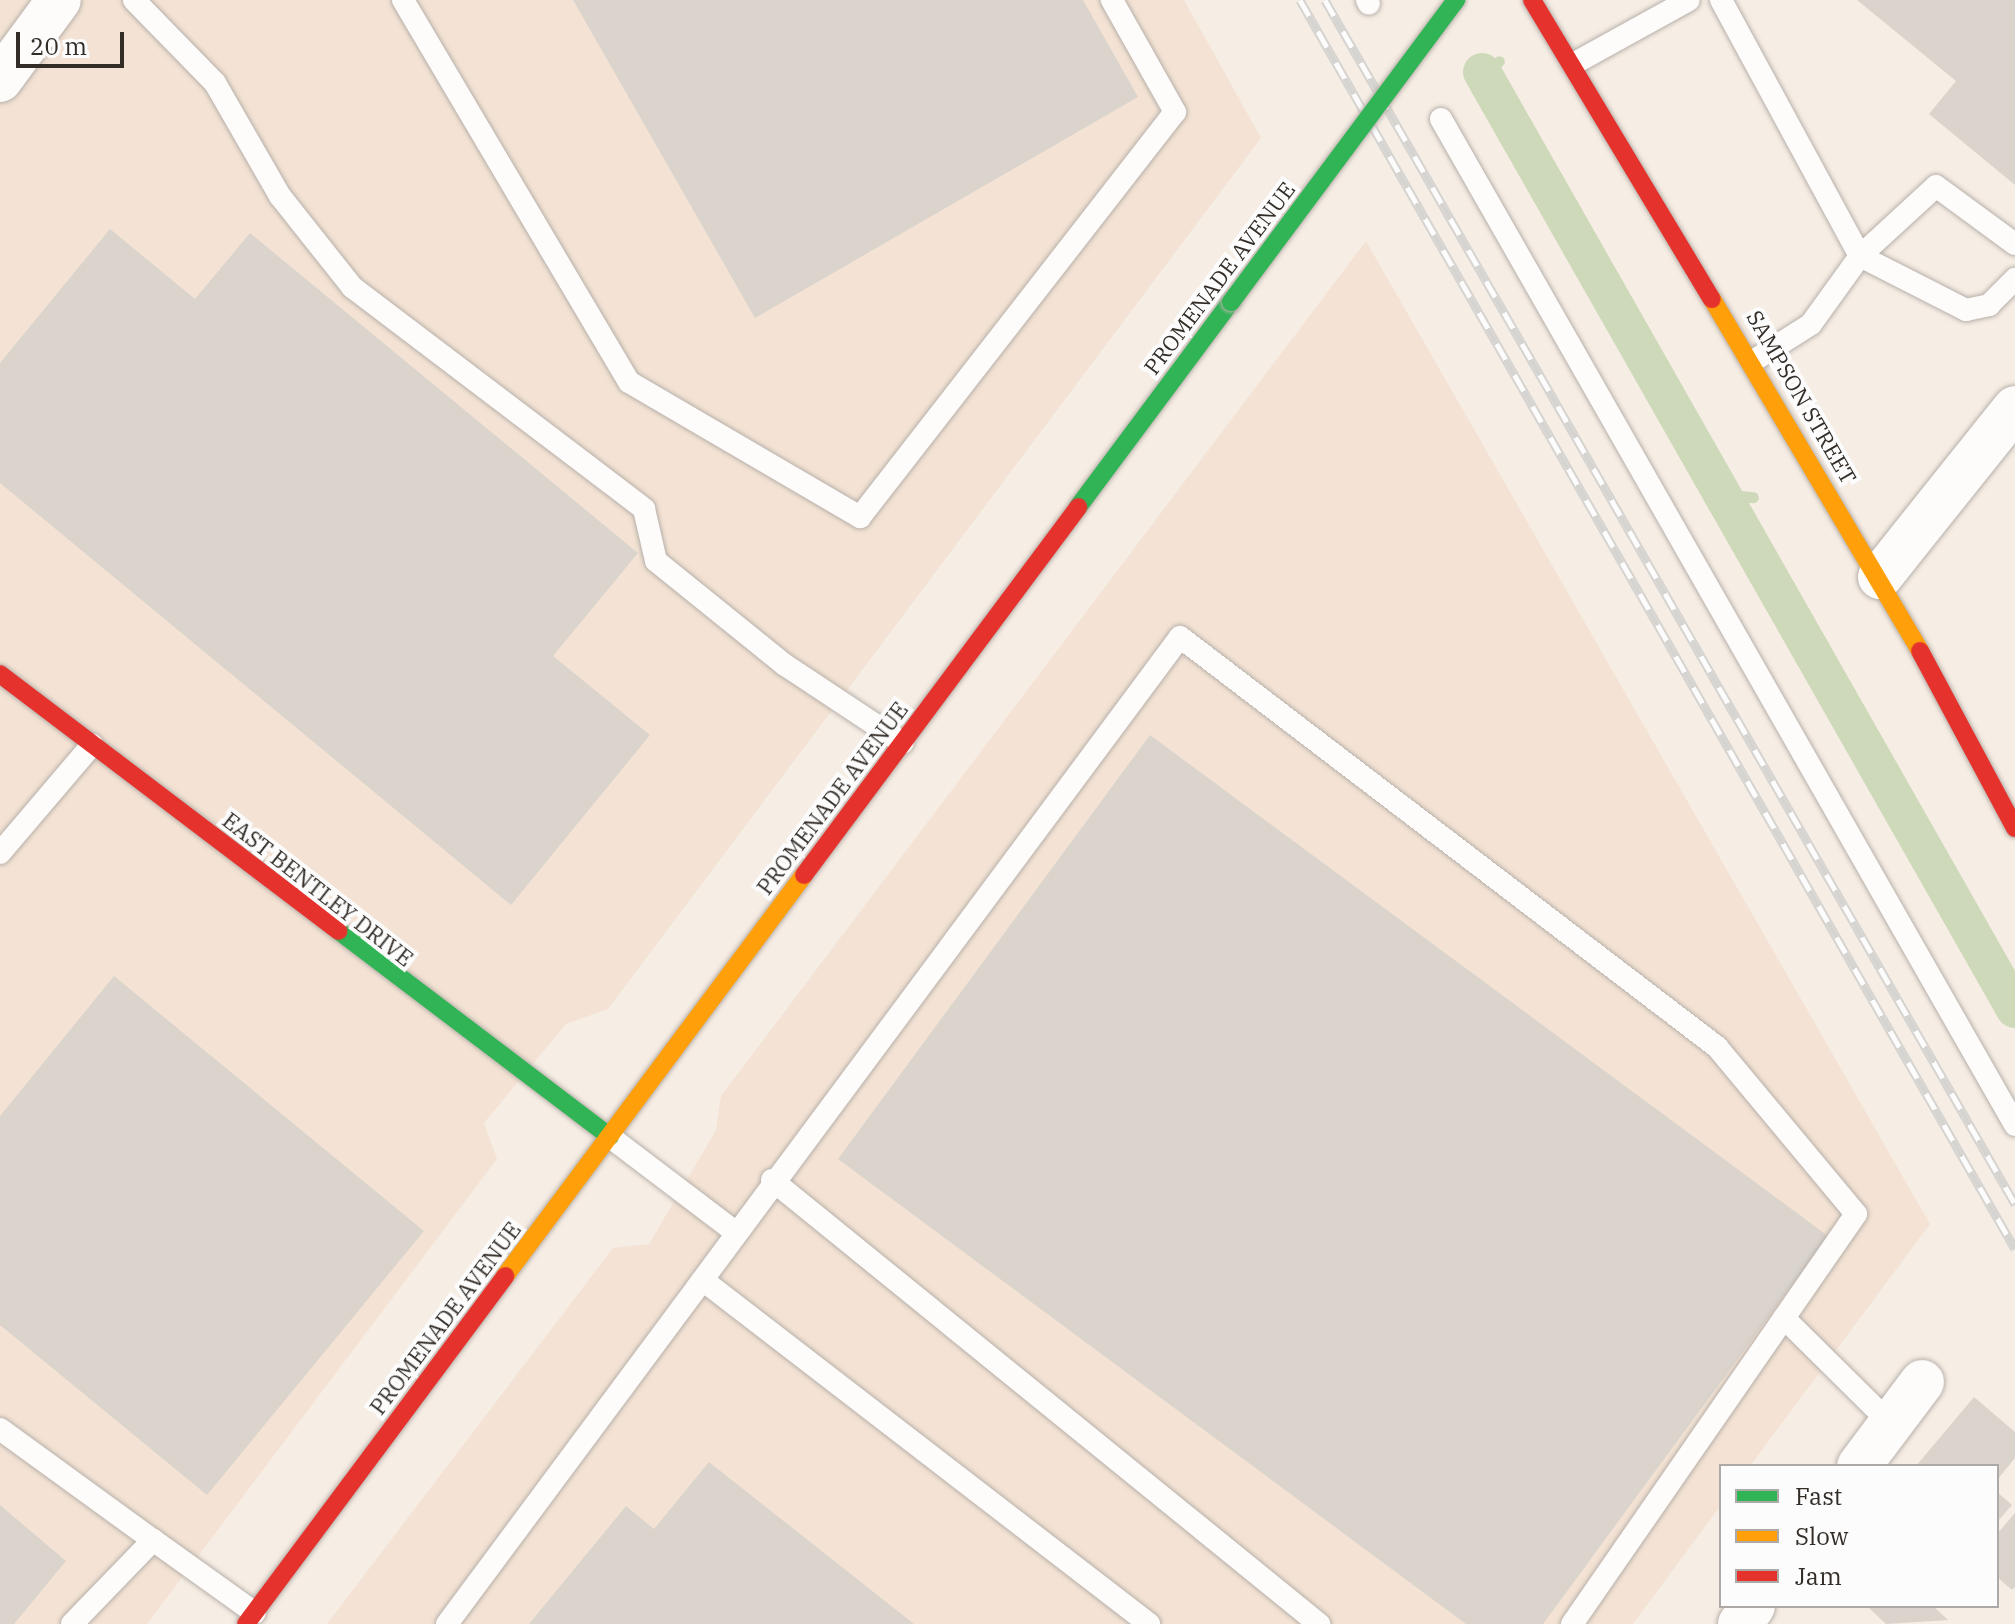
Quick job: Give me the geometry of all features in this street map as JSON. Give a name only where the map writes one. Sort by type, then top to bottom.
[{"type":"main road","name":"PROMENADE AVENUE","points":[[251,1618],[1456,0]]},
{"type":"main road","name":"SAMPSON STREET","points":[[1532,0],[1753,361],[1880,577],[2015,828]]},
{"type":"main road","name":"EAST BENTLEY DRIVE","points":[[0,674],[610,1137]]},
{"type":"street","points":[[0,80],[59,0]]},
{"type":"street","points":[[1880,577],[2012,419]]},
{"type":"street","points":[[1861,1464],[1922,1382]]},
{"type":"lane","points":[[134,0],[215,83],[280,196],[352,287],[644,509],[656,561],[785,665],[903,743]]},
{"type":"lane","points":[[403,0],[629,382],[860,517],[1175,112],[1112,0]]},
{"type":"lane","points":[[1573,64],[1689,0]]},
{"type":"lane","points":[[1721,0],[1860,256],[1966,310],[1989,305],[2015,279]]},
{"type":"lane","points":[[1441,119],[2015,1125]]},
{"type":"lane","points":[[1753,361],[1811,324],[1860,256],[1936,186],[2015,244]]},
{"type":"lane","points":[[447,1624],[704,1281],[772,1180],[1180,637],[1717,1047],[1856,1214],[1572,1624]]},
{"type":"lane","points":[[0,853],[92,745]]},
{"type":"lane","points":[[610,1137],[735,1232]]},
{"type":"lane","points":[[772,1180],[1319,1624]]},
{"type":"lane","points":[[704,1281],[1149,1624]]},
{"type":"lane","points":[[1784,1318],[1891,1424]]},
{"type":"lane","points":[[0,1429],[153,1540],[251,1618]]},
{"type":"lane","points":[[72,1624],[153,1540]]},
{"type":"shaded area","points":[[0,0],[1184,0],[1261,138],[608,1009],[566,1024],[484,1123],[497,1159],[147,1624],[0,1624]]},
{"type":"shaded area","points":[[1366,241],[1930,1224],[1751,1464],[1719,1464],[1719,1508],[1633,1624],[327,1624],[613,1248],[649,1244],[716,1130],[721,1096]]},
{"type":"building","points":[[573,0],[1083,0],[1138,97],[755,318]]},
{"type":"building","points":[[1857,0],[2015,0],[2015,185],[1929,114],[1956,81]]},
{"type":"building","points":[[110,229],[195,299],[250,233],[638,553],[553,656],[650,735],[511,905],[0,483],[0,363]]},
{"type":"building","points":[[1150,735],[1828,1236],[1543,1624],[1466,1624],[838,1159]]},
{"type":"building","points":[[114,976],[424,1231],[207,1495],[0,1325],[0,1116]]},
{"type":"building","points":[[1974,1397],[2015,1432],[2015,1458],[1999,1478],[1999,1464],[1918,1464]]},
{"type":"building","points":[[709,1462],[914,1624],[529,1624],[626,1506],[654,1529]]},
{"type":"building","points":[[1999,1494],[2012,1505],[1999,1520]]},
{"type":"building","points":[[0,1505],[66,1561],[14,1624],[0,1624]]},
{"type":"building","points":[[2015,1513],[2015,1587],[2012,1590],[1999,1579],[1999,1532]]},
{"type":"building","points":[[1869,1608],[1935,1608],[1948,1620],[1886,1624]]},
{"type":"waterway","points":[[1484,76],[1499,61]]},
{"type":"waterway","points":[[1482,72],[2015,1009]]},
{"type":"waterway","points":[[1722,494],[1753,497]]},
{"type":"railway","points":[[1300,0],[2015,1249]]},
{"type":"railway","points":[[1325,0],[2015,1204]]},
{"type":"traffic: fast","points":[[1231,302],[1456,0]]},
{"type":"traffic: fast","points":[[1078,507],[1231,302]]},
{"type":"traffic: fast","points":[[339,931],[610,1137]]},
{"type":"traffic: slow","points":[[1712,299],[1920,651]]},
{"type":"traffic: slow","points":[[505,1276],[804,875]]},
{"type":"traffic: jam","points":[[1532,0],[1712,299]]},
{"type":"traffic: jam","points":[[804,875],[1078,507]]},
{"type":"traffic: jam","points":[[1920,651],[2015,828]]},
{"type":"traffic: jam","points":[[0,674],[339,931]]},
{"type":"traffic: jam","points":[[246,1624],[505,1276]]}]
